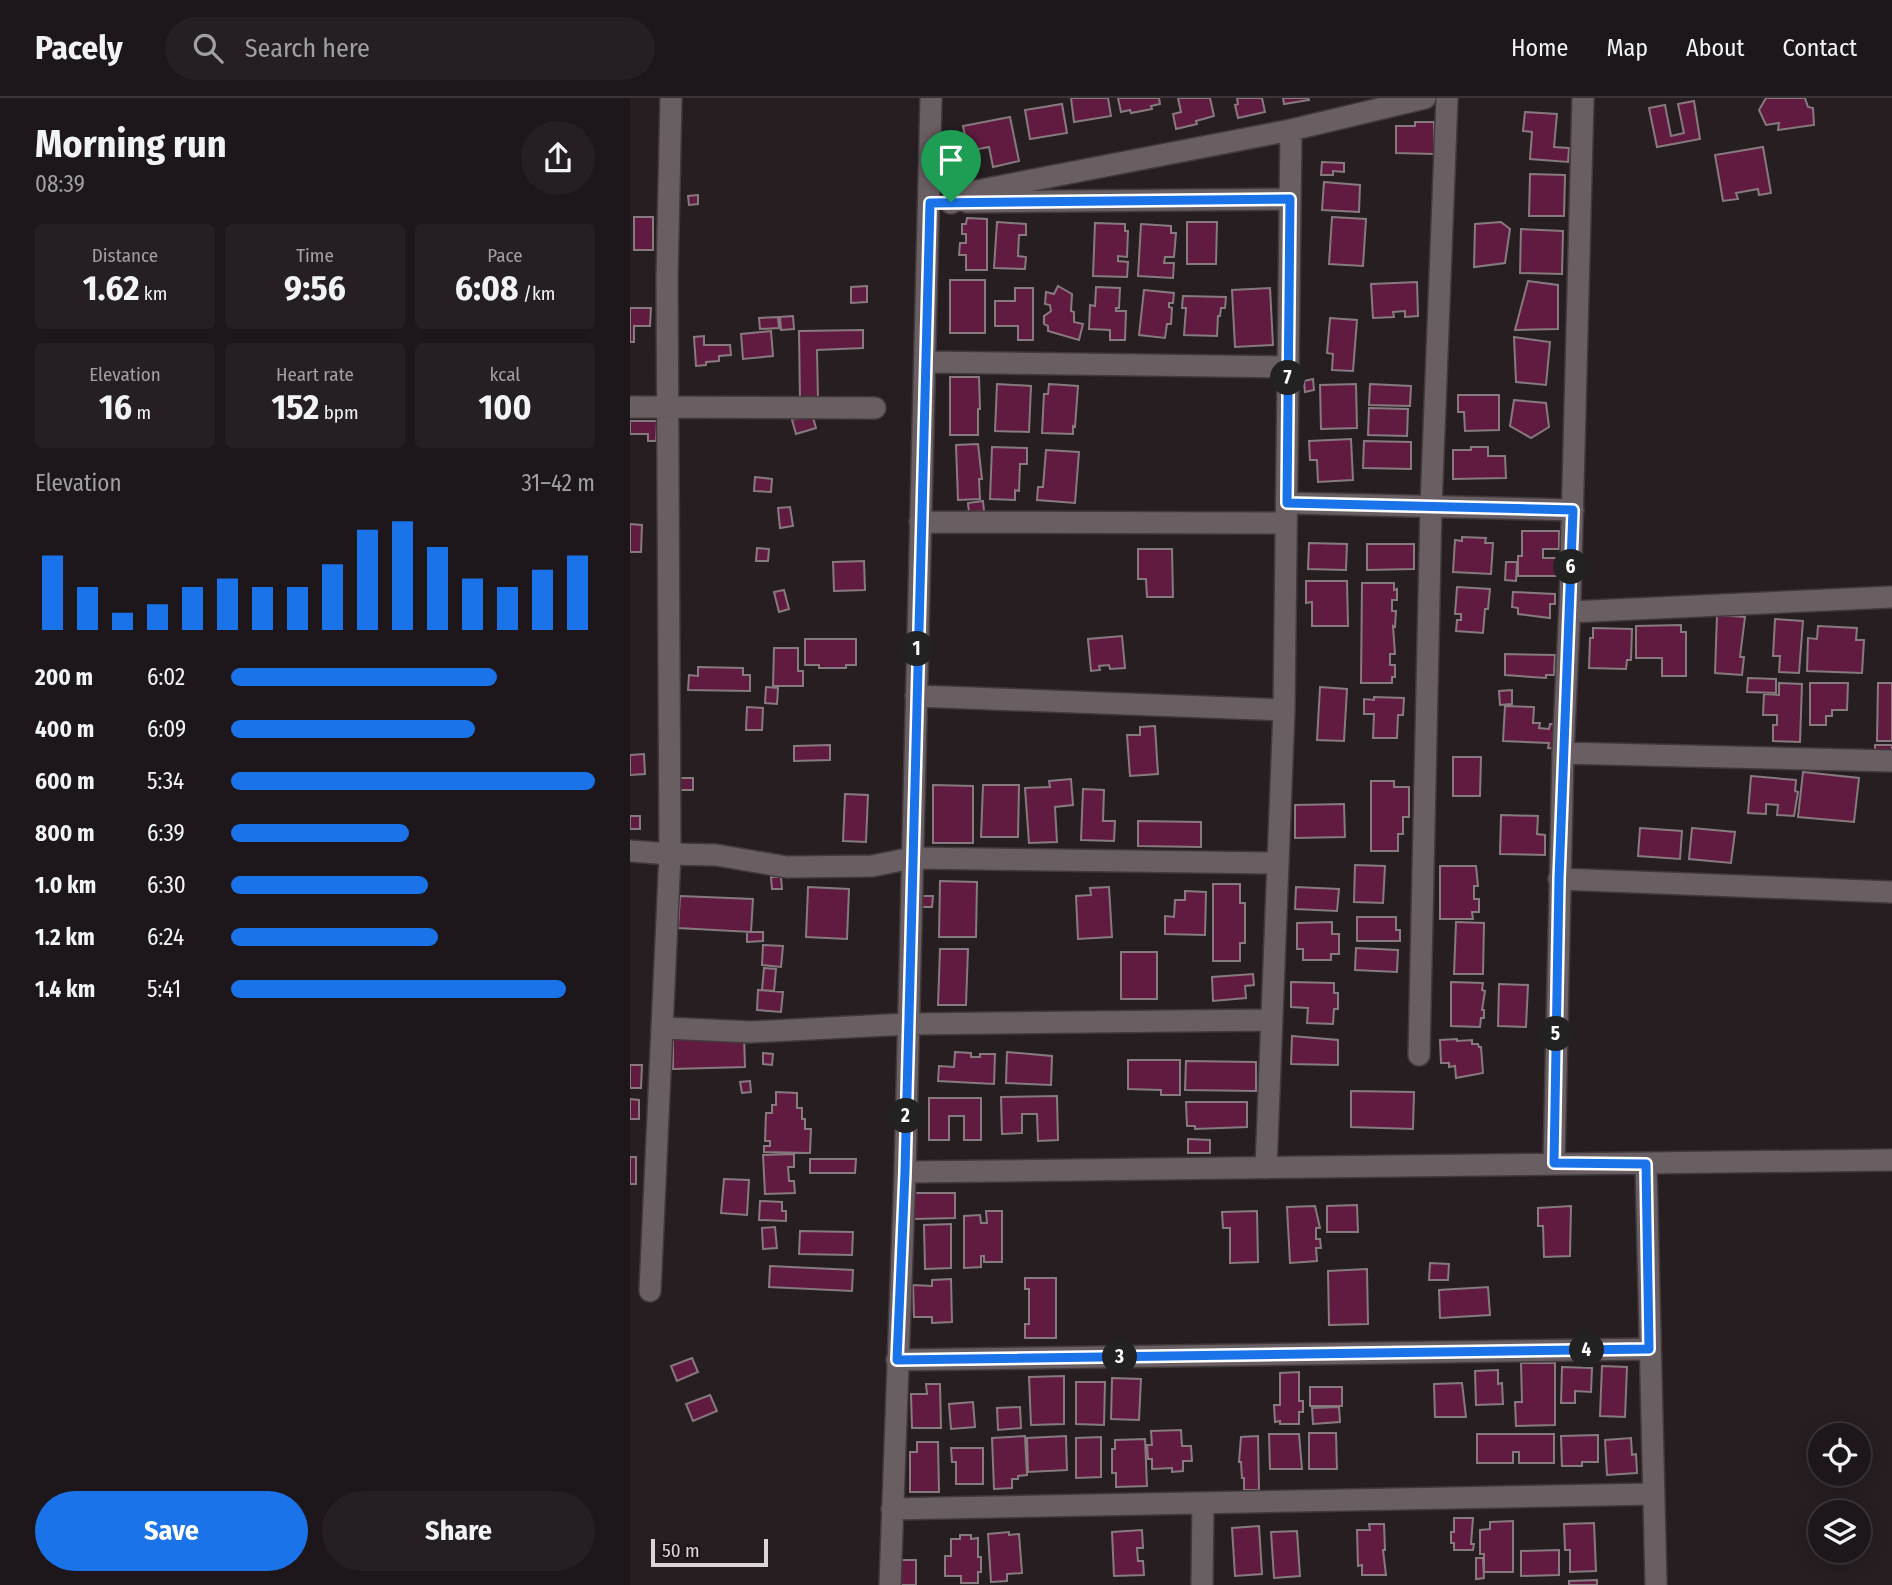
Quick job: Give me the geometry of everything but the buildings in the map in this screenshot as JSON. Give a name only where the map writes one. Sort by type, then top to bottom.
[{"type":"street","points":[[650,1290],[670,854],[667,278],[671,98]]},
{"type":"street","points":[[890,1585],[905,1172],[925,362],[940,203],[931,98]]},
{"type":"street","points":[[940,203],[988,188],[1291,130],[1425,98]]},
{"type":"street","points":[[1419,1055],[1432,507],[1447,98]]},
{"type":"street","points":[[1554,1163],[1559,879],[1570,608],[1583,98]]},
{"type":"street","points":[[1266,1168],[1284,710],[1291,130]]},
{"type":"street","points":[[940,203],[1290,199]]},
{"type":"street","points":[[925,362],[1288,368]]},
{"type":"street","points":[[630,407],[875,408]]},
{"type":"street","points":[[920,522],[1432,507],[1573,510]]},
{"type":"street","points":[[1570,608],[1892,595]]},
{"type":"street","points":[[916,695],[1284,710]]},
{"type":"street","points":[[1563,753],[1892,761]]},
{"type":"street","points":[[630,851],[716,855],[787,867],[872,866],[912,858],[1278,863]]},
{"type":"street","points":[[1559,879],[1892,892]]},
{"type":"street","points":[[663,1025],[665,1028],[751,1032],[908,1024],[1272,1020]]},
{"type":"street","points":[[905,1172],[1892,1160]]},
{"type":"street","points":[[1646,1164],[1656,1585]]},
{"type":"street","points":[[897,1360],[1649,1349]]},
{"type":"street","points":[[892,1509],[1653,1494]]},
{"type":"street","points":[[1202,1585],[1203,1504]]},
{"type":"route","points":[[1290,199],[1287,503],[1573,510],[1559,879],[1554,1163],[1646,1164],[1649,1349],[897,1360],[905,1172],[930,203],[951,202],[1290,199]]}]
